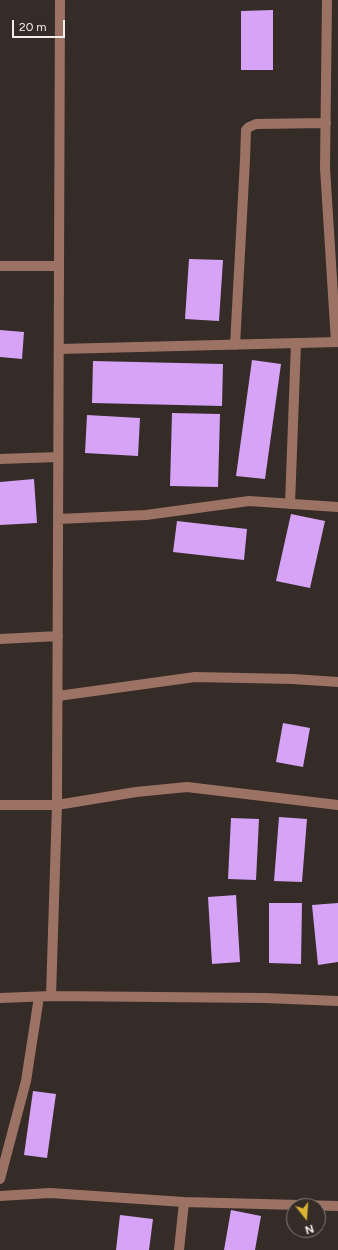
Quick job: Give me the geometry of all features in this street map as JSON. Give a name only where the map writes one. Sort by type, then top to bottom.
[{"type":"street","points":[[51,996],[58,805],[60,0]]},
{"type":"street","points":[[59,349],[337,342],[326,168],[327,0]]},
{"type":"street","points":[[236,344],[246,130],[249,126],[256,124],[326,122]]},
{"type":"street","points":[[0,266],[59,266]]},
{"type":"street","points":[[290,504],[296,343]]},
{"type":"street","points":[[0,459],[58,457]]},
{"type":"street","points":[[58,519],[146,515],[249,501],[338,507]]},
{"type":"street","points":[[0,639],[58,636]]},
{"type":"street","points":[[58,696],[195,677],[293,679],[338,682]]},
{"type":"street","points":[[0,805],[58,805],[136,792],[187,787],[338,805]]},
{"type":"street","points":[[0,998],[51,996],[265,998],[338,1001]]},
{"type":"street","points":[[0,1179],[26,1080],[39,997]]},
{"type":"street","points":[[0,1196],[50,1193],[184,1202],[338,1206]]},
{"type":"street","points":[[179,1250],[184,1202]]},
{"type":"building","points":[[273,10],[273,70],[241,70],[241,11]]},
{"type":"building","points":[[189,259],[223,260],[219,321],[185,319]]},
{"type":"building","points":[[0,330],[24,332],[22,359],[0,357]]},
{"type":"building","points":[[252,360],[281,364],[265,479],[236,476]]},
{"type":"building","points":[[93,361],[223,364],[222,406],[92,403]]},
{"type":"building","points":[[172,413],[220,414],[218,487],[170,486]]},
{"type":"building","points":[[87,415],[140,418],[138,456],[85,453]]},
{"type":"building","points":[[34,479],[37,523],[0,525],[0,482]]},
{"type":"building","points":[[291,514],[325,521],[310,588],[276,581]]},
{"type":"building","points":[[177,521],[247,529],[244,560],[173,552]]},
{"type":"building","points":[[283,723],[310,728],[303,767],[276,762]]},
{"type":"building","points":[[279,817],[307,819],[302,882],[274,881]]},
{"type":"building","points":[[231,818],[259,819],[256,880],[228,879]]},
{"type":"building","points":[[236,895],[240,962],[212,964],[208,897]]},
{"type":"building","points":[[269,903],[302,903],[301,964],[269,963]]},
{"type":"building","points":[[338,903],[338,962],[318,965],[312,905]]},
{"type":"building","points":[[33,1091],[56,1094],[47,1158],[24,1155]]},
{"type":"building","points":[[231,1210],[261,1216],[255,1250],[224,1250]]},
{"type":"building","points":[[120,1215],[153,1219],[149,1250],[116,1250]]}]
